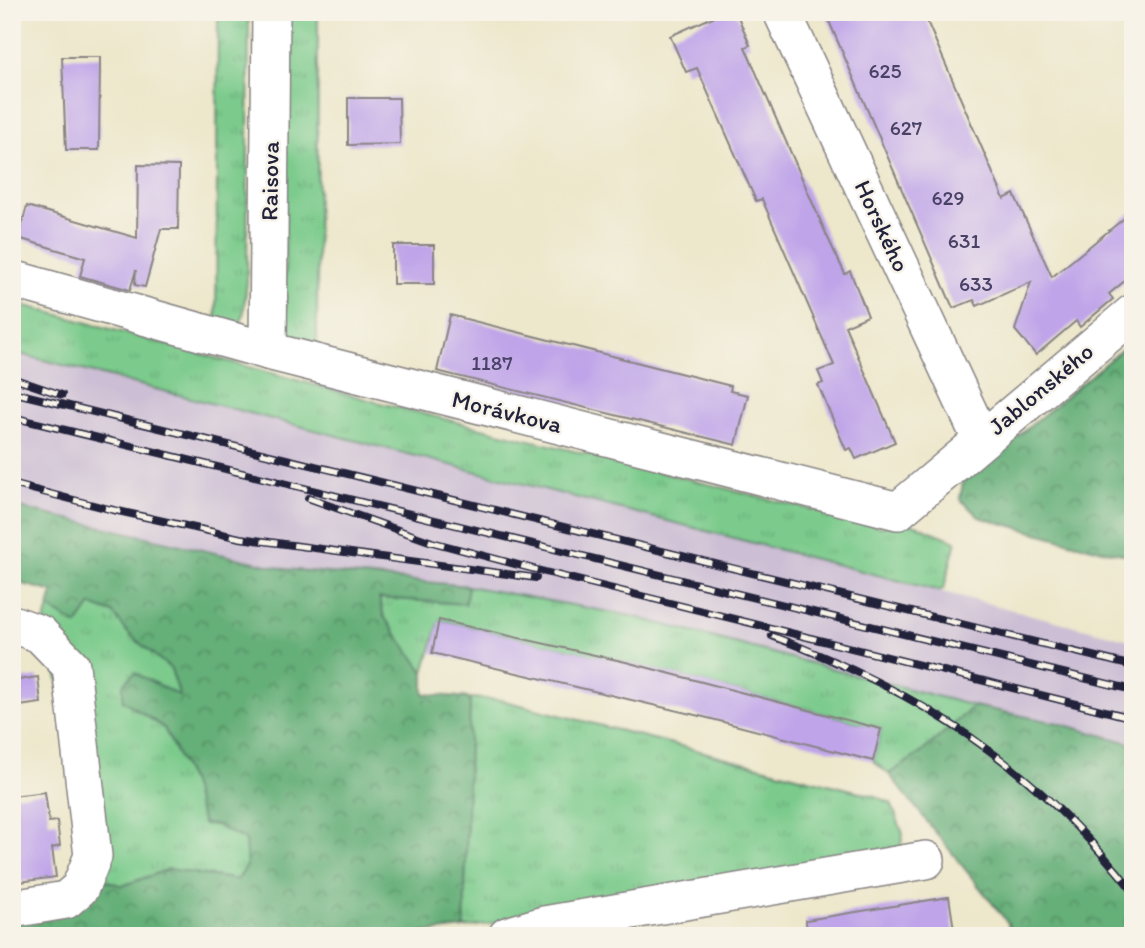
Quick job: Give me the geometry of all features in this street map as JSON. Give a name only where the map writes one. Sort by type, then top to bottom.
[{"type":"street","name":"Raisova","points":[[268,351],[271,12]]},
{"type":"street","name":"Horského","points":[[782,12],[981,439]]},
{"type":"street","name":"Morávkova","points":[[12,279],[268,351],[898,510],[981,439]]},
{"type":"street","name":"Jablonského","points":[[981,439],[1133,313]]},
{"type":"street","points":[[12,624],[40,634],[71,666],[93,856],[80,888],[65,900],[12,909]]},
{"type":"street","points":[[507,936],[544,925],[926,860]]},
{"type":"shaded area","points":[[12,352],[1133,641],[1133,744],[1058,723],[933,697],[631,616],[474,587],[285,569],[12,506]]},
{"type":"green space","points":[[218,12],[249,12],[247,281],[243,317],[236,332],[216,331]]},
{"type":"green space","points":[[285,12],[318,12],[317,355],[285,337]]},
{"type":"green space","points":[[12,302],[384,404],[882,527],[906,521],[956,541],[944,588],[939,591],[12,352]]},
{"type":"green space","points":[[1133,340],[1133,556],[1092,548],[979,517],[960,499],[963,482]]},
{"type":"green space","points":[[12,506],[285,569],[468,586],[465,604],[379,598],[384,617],[424,672],[424,694],[470,698],[464,928],[397,936],[12,936],[12,924],[102,879],[122,886],[169,869],[237,880],[247,866],[245,840],[216,825],[203,824],[190,780],[164,728],[123,700],[123,684],[135,673],[180,696],[171,669],[129,634],[113,613],[91,605],[77,625],[49,608],[53,592],[12,581]]},
{"type":"green space","points":[[468,586],[631,616],[974,706],[921,753],[889,774],[873,761],[881,729],[624,662],[440,620],[424,672],[384,617],[379,598],[465,604]]},
{"type":"green space","points":[[91,605],[113,613],[129,634],[171,668],[180,697],[123,700],[164,728],[190,780],[203,824],[216,825],[245,840],[247,866],[238,880],[169,869],[122,886],[102,879],[45,621],[49,608],[77,625]]},
{"type":"green space","points":[[470,698],[501,700],[875,796],[891,803],[903,834],[901,847],[739,884],[464,928]]},
{"type":"green space","points":[[974,706],[1058,723],[1133,744],[1133,936],[1010,936],[1008,923],[889,774],[921,753]]},
{"type":"building","points":[[724,12],[736,12],[750,45],[745,47],[827,236],[845,274],[850,271],[868,316],[845,326],[895,442],[856,459],[851,448],[846,450],[818,385],[823,383],[818,371],[834,365],[762,199],[756,201],[697,68],[686,72],[670,36]]},
{"type":"building","points":[[825,12],[923,12],[1004,199],[1014,194],[1052,277],[1133,211],[1133,274],[1109,294],[1113,299],[1080,327],[1076,321],[1036,355],[1015,330],[1031,282],[977,306],[974,300],[953,308]]},
{"type":"building","points":[[62,57],[100,57],[99,150],[66,150]]},
{"type":"building","points":[[348,98],[399,98],[400,144],[348,145]]},
{"type":"building","points":[[138,165],[179,166],[178,229],[161,229],[145,287],[135,285],[136,270],[130,290],[80,276],[85,258],[18,238],[27,206],[137,238]]},
{"type":"building","points":[[393,245],[434,245],[434,284],[393,284]]},
{"type":"building","points":[[450,315],[731,386],[730,391],[748,395],[736,445],[437,371]]},
{"type":"building","points":[[439,620],[626,662],[881,729],[873,761],[708,718],[432,653]]},
{"type":"building","points":[[38,677],[41,703],[12,707],[12,681]]},
{"type":"building","points":[[45,792],[49,822],[57,821],[60,846],[52,848],[56,877],[12,883],[12,796]]},
{"type":"building","points":[[949,897],[955,936],[807,936],[806,920]]},
{"type":"railway","points":[[12,378],[62,395]]},
{"type":"railway","points":[[12,392],[1133,666]]},
{"type":"railway","points":[[12,417],[1133,690]]},
{"type":"railway","points":[[12,484],[240,538],[536,578]]},
{"type":"railway","points":[[308,498],[432,542],[1133,718]]},
{"type":"railway","points":[[772,636],[877,682],[971,737],[1055,806],[1095,846],[1133,891]]}]
